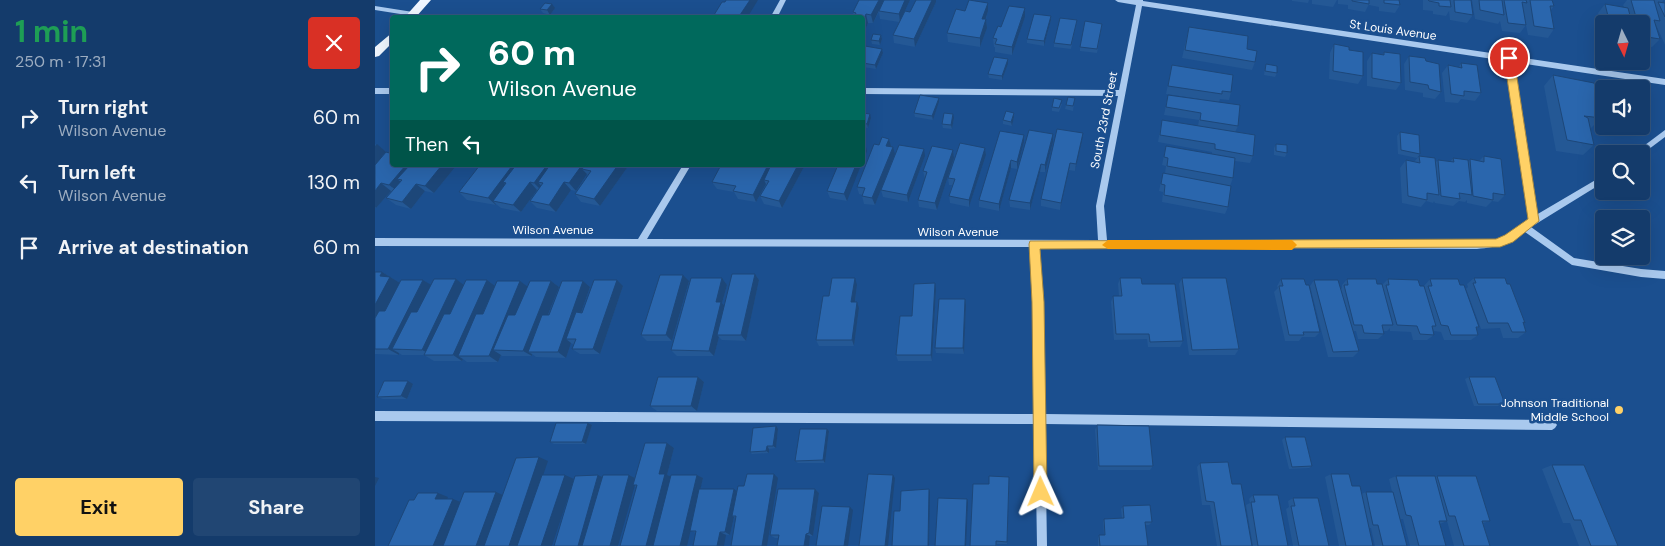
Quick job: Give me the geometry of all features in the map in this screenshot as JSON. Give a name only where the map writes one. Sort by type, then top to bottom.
[{"type":"main road","points":[[412,15],[426,0]]},
{"type":"main road","points":[[375,53],[390,38]]},
{"type":"street","points":[[775,15],[783,0]]},
{"type":"street","name":"St Louis Avenue","points":[[1118,0],[1665,82]]},
{"type":"street","name":"South 23rd Street","points":[[1103,245],[1100,206],[1140,2]]},
{"type":"street","points":[[1509,58],[1533,221]]},
{"type":"street","points":[[375,91],[390,91]]},
{"type":"street","points":[[865,91],[1122,93]]},
{"type":"street","points":[[1649,145],[1665,133]]},
{"type":"street","points":[[641,243],[686,167]]},
{"type":"street","name":"Wilson Avenue","points":[[375,242],[1477,245],[1496,244],[1509,238],[1533,221],[1595,183]]},
{"type":"street","points":[[1525,227],[1572,261],[1641,273],[1665,275]]},
{"type":"street","points":[[1034,244],[1038,302],[1042,546]]},
{"type":"street","points":[[375,416],[1552,425]]},
{"type":"lane","points":[[375,8],[406,15]]},
{"type":"building","points":[[726,0],[750,0],[740,15],[714,15],[722,2]]},
{"type":"building","points":[[859,0],[879,0],[871,15],[855,15],[856,13],[853,12]]},
{"type":"building","points":[[884,0],[905,0],[899,14],[879,11]]},
{"type":"building","points":[[916,0],[932,0],[914,39],[893,35],[905,11],[910,12]]},
{"type":"building","points":[[969,0],[988,3],[982,19],[986,19],[980,38],[947,33],[956,9],[965,11]]},
{"type":"building","points":[[1369,0],[1369,4],[1352,1]]},
{"type":"building","points":[[1384,0],[1399,0],[1400,5],[1384,3]]},
{"type":"building","points":[[1428,0],[1450,0],[1451,7],[1439,6],[1439,3]]},
{"type":"building","points":[[1454,0],[1471,0],[1473,15],[1455,12]]},
{"type":"building","points":[[1479,0],[1502,0],[1504,15],[1480,10]]},
{"type":"building","points":[[1504,0],[1526,0],[1527,3],[1522,2],[1526,25],[1508,23]]},
{"type":"building","points":[[1530,0],[1552,0],[1554,6],[1550,6],[1554,29],[1534,26]]},
{"type":"building","points":[[1631,0],[1654,0],[1660,21],[1654,20],[1660,39],[1650,37],[1650,15],[1635,15]]},
{"type":"building","points":[[1658,2],[1665,3],[1665,17]]},
{"type":"building","points":[[545,3],[552,4],[547,10],[540,9]]},
{"type":"building","points":[[1605,4],[1628,8],[1630,15],[1608,15]]},
{"type":"building","points":[[1009,6],[1025,8],[1012,47],[995,44],[997,39],[993,38],[998,26],[1001,27]]},
{"type":"building","points":[[1034,14],[1051,16],[1044,41],[1027,39]]},
{"type":"building","points":[[1060,18],[1077,20],[1071,45],[1054,43]]},
{"type":"building","points":[[1085,21],[1102,24],[1097,49],[1080,47]]},
{"type":"building","points":[[1189,27],[1248,36],[1247,49],[1257,51],[1255,62],[1185,50]]},
{"type":"building","points":[[873,34],[881,35],[879,41],[871,40]]},
{"type":"building","points":[[1334,44],[1349,47],[1349,50],[1363,52],[1363,76],[1333,71]]},
{"type":"building","points":[[865,46],[882,49],[875,65],[865,63]]},
{"type":"building","points":[[1384,52],[1400,54],[1401,83],[1372,78],[1372,53],[1384,55]]},
{"type":"building","points":[[1409,56],[1425,58],[1426,61],[1439,64],[1441,92],[1429,89],[1428,85],[1410,82]]},
{"type":"building","points":[[994,57],[1008,59],[1002,76],[988,74]]},
{"type":"building","points":[[1461,63],[1477,65],[1481,93],[1464,91],[1464,96],[1451,94],[1448,65],[1462,68]]},
{"type":"building","points":[[1266,64],[1277,66],[1277,73],[1265,71]]},
{"type":"building","points":[[1172,65],[1233,75],[1231,92],[1222,91],[1222,94],[1168,86]]},
{"type":"building","points":[[1553,75],[1594,83],[1595,86],[1595,117],[1584,116],[1588,118],[1594,145],[1567,140]]},
{"type":"building","points":[[920,95],[939,98],[932,116],[914,113]]},
{"type":"building","points":[[1168,95],[1240,105],[1238,126],[1200,120],[1201,113],[1166,107]]},
{"type":"building","points":[[1068,97],[1075,98],[1073,106],[1066,105]]},
{"type":"building","points":[[1054,98],[1062,100],[1059,108],[1052,107]]},
{"type":"building","points":[[1006,111],[1014,113],[1011,122],[1003,120]]},
{"type":"building","points":[[865,113],[870,114],[867,124],[865,124]]},
{"type":"building","points":[[944,113],[953,114],[951,125],[942,124]]},
{"type":"building","points":[[1162,120],[1255,135],[1253,156],[1215,149],[1215,144],[1160,135]]},
{"type":"building","points":[[1057,129],[1083,133],[1076,164],[1070,163],[1061,203],[1041,199]]},
{"type":"building","points":[[1029,130],[1053,134],[1045,165],[1041,164],[1030,203],[1009,200]]},
{"type":"building","points":[[1000,131],[1024,135],[1017,162],[1011,160],[999,204],[979,200]]},
{"type":"building","points":[[1400,132],[1419,135],[1420,154],[1401,150]]},
{"type":"building","points":[[882,137],[889,139],[886,146],[893,147],[872,198],[862,196],[865,188],[857,187],[874,144],[879,145]]},
{"type":"building","points":[[960,143],[985,148],[969,200],[949,196],[955,179],[948,178]]},
{"type":"building","points":[[1276,144],[1287,145],[1287,153],[1276,151]]},
{"type":"building","points":[[899,145],[924,149],[907,195],[881,190]]},
{"type":"building","points":[[932,146],[953,150],[935,203],[918,200],[927,172],[923,171]]},
{"type":"building","points":[[1166,146],[1235,158],[1233,178],[1167,166],[1168,158],[1164,157]]},
{"type":"building","points":[[386,152],[390,153],[390,167],[404,167],[389,185],[381,183],[375,191],[375,165]]},
{"type":"building","points":[[1419,156],[1435,158],[1439,195],[1427,193],[1427,200],[1408,196],[1406,160],[1420,163]]},
{"type":"building","points":[[1484,156],[1501,159],[1505,195],[1493,193],[1493,200],[1473,196],[1470,159],[1484,162]]},
{"type":"building","points":[[1453,158],[1468,160],[1472,195],[1459,193],[1460,199],[1441,196],[1438,160],[1454,162]]},
{"type":"building","points":[[408,167],[440,167],[425,186],[416,184],[402,202],[386,198],[402,180],[397,179]]},
{"type":"building","points":[[478,167],[511,167],[488,198],[459,192]]},
{"type":"building","points":[[514,167],[546,167],[534,183],[530,182],[513,205],[493,201],[506,183],[503,182]]},
{"type":"building","points":[[549,167],[581,167],[569,183],[564,182],[549,205],[530,201],[543,183],[538,182]]},
{"type":"building","points":[[584,167],[617,167],[594,199],[575,194],[591,171],[582,169]]},
{"type":"building","points":[[720,167],[767,167],[753,195],[733,191],[736,186],[712,182]]},
{"type":"building","points":[[770,167],[797,167],[779,201],[760,196],[769,181],[764,180]]},
{"type":"building","points":[[837,167],[855,167],[844,194],[827,191]]},
{"type":"building","points":[[1163,173],[1231,186],[1228,207],[1164,195],[1165,185],[1161,184]]},
{"type":"building","points":[[375,272],[382,272],[380,276],[390,277],[375,305]]},
{"type":"building","points":[[732,274],[755,274],[741,335],[717,335]]},
{"type":"building","points":[[660,275],[683,275],[666,335],[641,335]]},
{"type":"building","points":[[691,278],[722,278],[716,302],[721,302],[709,351],[671,350]]},
{"type":"building","points":[[832,278],[855,278],[851,302],[857,302],[852,340],[816,340],[823,296],[829,296]]},
{"type":"building","points":[[1120,278],[1141,278],[1142,284],[1175,284],[1183,341],[1150,342],[1149,334],[1116,334],[1113,296],[1122,296]]},
{"type":"building","points":[[1182,278],[1226,278],[1239,349],[1192,350]]},
{"type":"building","points":[[1474,278],[1505,278],[1507,284],[1510,284],[1525,323],[1523,322],[1526,332],[1512,332],[1508,323],[1488,323],[1473,283],[1476,283]]},
{"type":"building","points":[[434,279],[456,279],[422,350],[392,349],[411,312],[417,312]]},
{"type":"building","points":[[1281,279],[1304,279],[1306,285],[1309,285],[1320,332],[1303,332],[1304,335],[1289,335],[1279,286],[1283,286]]},
{"type":"building","points":[[1347,279],[1376,279],[1377,284],[1382,284],[1393,325],[1382,325],[1384,334],[1364,333],[1362,325],[1354,325],[1344,285],[1348,285]]},
{"type":"building","points":[[1388,279],[1418,280],[1420,286],[1424,286],[1436,326],[1432,326],[1434,335],[1420,334],[1417,326],[1397,325],[1386,285],[1389,285]]},
{"type":"building","points":[[1430,279],[1458,279],[1460,285],[1464,285],[1479,327],[1476,327],[1478,335],[1451,335],[1448,326],[1441,325],[1428,286],[1432,286]]},
{"type":"building","points":[[401,280],[423,280],[388,349],[375,349],[375,318],[379,311],[385,311]]},
{"type":"building","points":[[466,280],[487,280],[453,355],[424,355],[444,314],[450,314]]},
{"type":"building","points":[[594,280],[617,280],[593,349],[572,349],[576,339],[566,339],[576,312],[582,313]]},
{"type":"building","points":[[1314,280],[1338,280],[1359,351],[1333,352]]},
{"type":"building","points":[[497,281],[520,281],[489,356],[458,356],[476,314],[483,314]]},
{"type":"building","points":[[530,281],[551,281],[523,351],[493,350],[508,315],[515,315]]},
{"type":"building","points":[[562,281],[583,281],[558,352],[528,352],[542,315],[549,315]]},
{"type":"building","points":[[935,283],[931,355],[896,355],[900,316],[912,316],[914,284]]},
{"type":"building","points":[[939,299],[965,299],[963,348],[935,348]]},
{"type":"building","points":[[658,377],[698,377],[691,406],[650,406]]},
{"type":"building","points":[[1469,377],[1495,377],[1505,404],[1478,404]]},
{"type":"building","points":[[384,381],[408,381],[401,396],[377,397]]},
{"type":"building","points":[[556,423],[588,423],[582,442],[550,442]]},
{"type":"building","points":[[1097,425],[1149,426],[1153,466],[1099,466]]},
{"type":"building","points":[[776,426],[773,446],[767,446],[766,451],[750,452],[753,428]]},
{"type":"building","points":[[800,429],[827,429],[823,460],[795,461]]},
{"type":"building","points":[[1285,437],[1305,437],[1312,466],[1292,467]]},
{"type":"building","points":[[645,443],[667,443],[659,474],[665,474],[646,546],[620,546],[637,485],[633,485]]},
{"type":"building","points":[[539,457],[509,546],[484,546],[516,458]]},
{"type":"building","points":[[1228,462],[1232,484],[1241,484],[1252,546],[1221,546],[1214,502],[1206,501],[1200,463]]},
{"type":"building","points":[[1552,465],[1584,465],[1618,546],[1591,546],[1581,520],[1574,520]]},
{"type":"building","points":[[747,474],[774,474],[762,546],[731,546],[736,516],[732,516],[738,486],[744,486]]},
{"type":"building","points":[[868,474],[893,475],[885,546],[859,546]]},
{"type":"building","points":[[1331,474],[1349,474],[1352,486],[1360,486],[1373,546],[1346,546]]},
{"type":"building","points":[[542,475],[565,475],[541,546],[517,546]]},
{"type":"building","points":[[598,475],[578,546],[554,546],[575,476]]},
{"type":"building","points":[[603,475],[629,475],[610,546],[582,546]]},
{"type":"building","points":[[671,475],[697,475],[680,546],[653,546]]},
{"type":"building","points":[[989,476],[1009,477],[1007,542],[996,541],[996,546],[970,546],[973,484],[989,484]]},
{"type":"building","points":[[1396,476],[1435,476],[1447,521],[1439,521],[1446,546],[1419,546],[1411,516],[1406,515]]},
{"type":"building","points":[[1437,476],[1476,476],[1490,521],[1482,521],[1490,546],[1464,546],[1455,516],[1449,516]]},
{"type":"building","points":[[699,489],[734,489],[725,532],[720,532],[717,546],[693,546],[696,531],[690,531]]},
{"type":"building","points":[[778,489],[815,489],[809,533],[806,534],[804,546],[777,546],[779,535],[770,535]]},
{"type":"building","points":[[929,489],[928,546],[892,546],[894,511],[900,511],[901,491]]},
{"type":"building","points":[[464,492],[496,492],[476,546],[443,546]]},
{"type":"building","points":[[1366,492],[1393,492],[1407,546],[1383,546],[1378,525],[1373,525]]},
{"type":"building","points":[[418,493],[438,493],[435,499],[453,499],[433,546],[388,546],[409,500],[414,500]]},
{"type":"building","points":[[1253,495],[1278,495],[1288,546],[1258,546],[1251,502],[1255,502]]},
{"type":"building","points":[[938,498],[967,499],[965,546],[935,546]]},
{"type":"building","points":[[1293,498],[1318,498],[1329,546],[1299,546],[1291,506],[1295,506]]},
{"type":"building","points":[[1150,505],[1152,522],[1145,522],[1148,546],[1100,546],[1099,535],[1105,535],[1104,519],[1124,518],[1123,506]]},
{"type":"building","points":[[822,506],[850,507],[844,546],[816,546]]},
{"type":"slow traffic","points":[[1108,245],[1292,245]]},
{"type":"place","name":"Johnson Traditional Middle School","points":[[1619,410]]},
{"type":"route","points":[[1041,492],[1038,302],[1034,244],[1496,244],[1509,238],[1533,221],[1509,58]]}]
